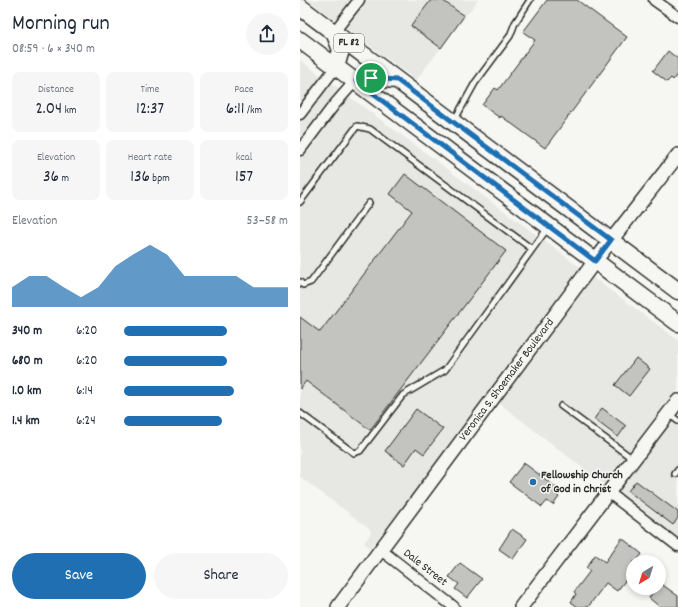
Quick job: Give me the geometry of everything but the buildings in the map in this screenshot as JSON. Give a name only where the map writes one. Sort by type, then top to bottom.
[{"type":"main road","name":"FL 82","points":[[300,7],[678,291]]},
{"type":"main road","points":[[334,32],[341,50],[336,67]]},
{"type":"main road","name":"FL 82","points":[[300,40],[678,323]]},
{"type":"main road","points":[[356,81],[371,78],[397,80]]},
{"type":"street","points":[[334,32],[359,0]]},
{"type":"street","points":[[654,0],[678,16]]},
{"type":"street","points":[[300,114],[336,67]]},
{"type":"street","points":[[300,150],[334,105],[356,81]]},
{"type":"street","name":"Veronica S. Shoemaker Boulevard","points":[[338,607],[595,261],[678,155]]},
{"type":"street","points":[[522,607],[633,459],[673,418],[678,401]]},
{"type":"street","points":[[608,492],[678,546]]},
{"type":"street","name":"Dale Street","points":[[381,550],[454,607]]},
{"type":"lane","points":[[454,122],[476,83],[510,36],[515,23],[530,0]]},
{"type":"lane","points":[[300,202],[357,126],[370,129],[532,249]]},
{"type":"lane","points":[[300,282],[303,285],[311,282],[369,203]]},
{"type":"lane","points":[[300,413],[354,453],[360,451],[403,395],[445,370],[549,226]]},
{"type":"lane","points":[[561,406],[633,459]]},
{"type":"shaded area","points":[[308,0],[478,0],[416,80]]},
{"type":"shaded area","points":[[300,60],[581,268],[418,488],[370,548],[364,543],[371,533],[369,528],[300,477]]},
{"type":"shaded area","points":[[591,276],[678,340],[678,390],[605,485],[498,402]]},
{"type":"shaded area","points":[[678,411],[678,541],[616,493]]},
{"type":"place","name":"Fellowship Church of God in Christ","points":[[533,482]]},
{"type":"route","points":[[371,78],[397,80],[611,240],[595,261],[356,81],[371,78]]}]
